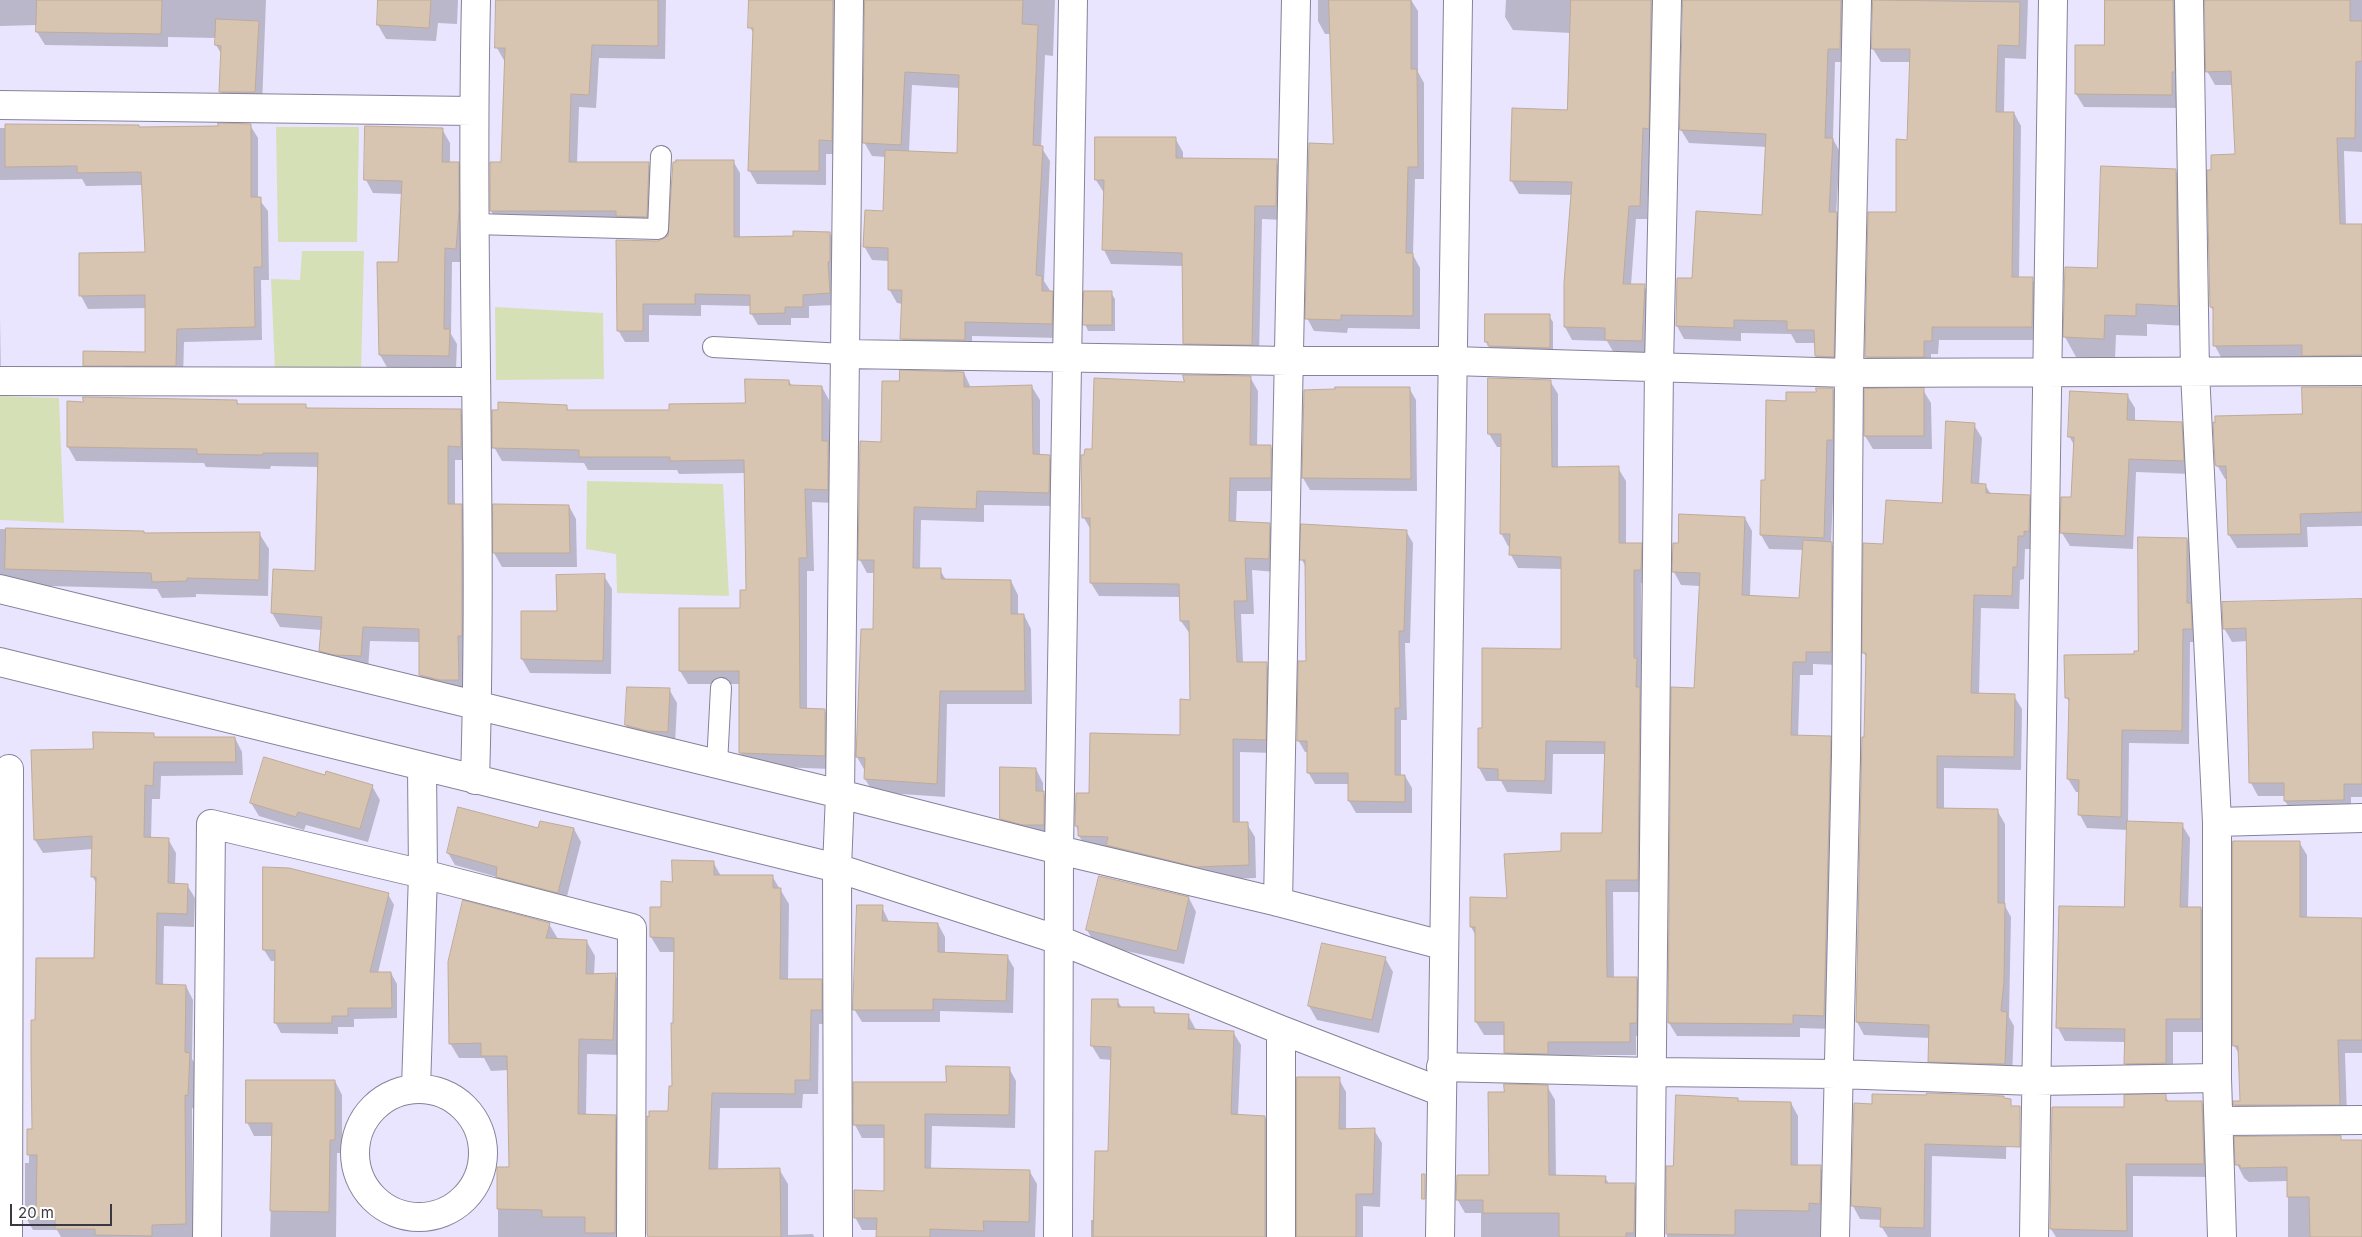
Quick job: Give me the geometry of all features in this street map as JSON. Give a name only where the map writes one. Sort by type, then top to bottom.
[{"type":"street","points":[[475,780],[477,707],[473,111],[476,0]]},
{"type":"street","points":[[838,1237],[837,868],[840,794],[849,0]]},
{"type":"street","points":[[1058,1237],[1059,850],[1073,0]]},
{"type":"street","points":[[1278,902],[1296,0]]},
{"type":"street","points":[[1440,1237],[1442,945],[1458,0]]},
{"type":"street","points":[[1650,1237],[1659,366],[1667,0]]},
{"type":"street","points":[[1835,1237],[1837,1074],[1846,756],[1849,373],[1857,0]]},
{"type":"street","points":[[2034,1237],[2053,0]]},
{"type":"street","points":[[2189,0],[2195,372],[2217,822],[2217,1078],[2222,1237]]},
{"type":"street","points":[[0,105],[473,111]]},
{"type":"street","points":[[844,354],[1289,361],[1452,361],[1849,373],[2362,371]]},
{"type":"street","points":[[0,381],[476,382]]},
{"type":"street","points":[[0,589],[477,707],[840,794],[1059,850],[1278,902],[1442,945]]},
{"type":"street","points":[[0,662],[837,868],[1059,940],[1281,1030],[1441,1079],[1652,1072],[1837,1074],[2035,1080],[2217,1078]]},
{"type":"street","points":[[416,1088],[424,874],[422,767]]},
{"type":"street","points":[[8,1237],[9,769]]},
{"type":"street","points":[[2217,822],[2362,818]]},
{"type":"street","points":[[207,1237],[211,824],[424,874],[632,928],[631,1237]]},
{"type":"street","points":[[1281,1030],[1281,1237]]},
{"type":"street","points":[[416,1088],[438,1091],[458,1101],[474,1118],[483,1139],[484,1161],[477,1183],[464,1201],[423,1227],[379,1203],[369,1194],[358,1176],[354,1156],[356,1136],[369,1112],[379,1102],[396,1092],[416,1088]]},
{"type":"street","points":[[2219,1122],[2362,1120]]},
{"type":"lane","points":[[474,224],[658,229],[661,156]]},
{"type":"lane","points":[[712,348],[844,354]]},
{"type":"lane","points":[[717,764],[721,688]]},
{"type":"green space","points":[[276,127],[359,127],[357,242],[278,242]]},
{"type":"green space","points":[[302,251],[364,251],[361,373],[275,370],[271,279],[300,280]]},
{"type":"green space","points":[[495,307],[603,313],[604,379],[496,380]]},
{"type":"green space","points":[[0,396],[59,398],[64,523],[0,520]]},
{"type":"green space","points":[[587,481],[723,484],[729,596],[617,593],[616,554],[586,549]]},
{"type":"building","points":[[37,0],[162,0],[161,34],[36,32]]},
{"type":"building","points":[[378,0],[431,0],[429,28],[377,25]]},
{"type":"building","points":[[496,0],[658,0],[658,46],[592,45],[589,95],[571,94],[569,162],[649,162],[647,217],[616,216],[616,211],[490,211],[490,162],[501,162],[505,48],[495,48]]},
{"type":"building","points":[[749,0],[833,0],[832,141],[819,140],[819,171],[748,171],[753,28],[748,28]]},
{"type":"building","points":[[865,0],[1023,0],[1022,24],[1038,25],[1033,145],[1043,146],[1036,275],[1042,276],[1042,291],[1053,291],[1052,324],[965,322],[965,340],[900,339],[902,290],[888,290],[888,248],[863,247],[865,210],[883,211],[885,150],[957,153],[959,75],[905,72],[901,145],[863,143]]},
{"type":"building","points":[[1329,0],[1411,0],[1411,69],[1417,69],[1418,167],[1408,167],[1406,253],[1413,253],[1413,316],[1341,315],[1341,320],[1305,319],[1309,143],[1333,144]]},
{"type":"building","points":[[1571,0],[1651,0],[1649,129],[1643,128],[1640,206],[1629,206],[1623,284],[1645,284],[1642,341],[1605,340],[1605,328],[1564,327],[1564,283],[1572,182],[1510,181],[1512,108],[1567,110]]},
{"type":"building","points":[[1683,0],[1841,0],[1840,49],[1828,49],[1825,138],[1833,138],[1829,212],[1837,212],[1834,357],[1815,356],[1814,330],[1787,330],[1787,321],[1734,320],[1734,328],[1676,326],[1677,278],[1692,278],[1696,211],[1762,215],[1766,134],[1680,130]]},
{"type":"building","points":[[1873,0],[2020,2],[2019,46],[1998,45],[1996,112],[2014,112],[2012,277],[2033,277],[2032,327],[1932,327],[1932,341],[1924,341],[1924,357],[1865,357],[1868,212],[1896,212],[1896,139],[1907,140],[1910,49],[1872,49]]},
{"type":"building","points":[[2105,0],[2173,0],[2175,72],[2172,72],[2172,95],[2075,94],[2075,45],[2104,45]]},
{"type":"building","points":[[2205,0],[2350,0],[2350,21],[2362,21],[2362,61],[2356,62],[2355,138],[2337,138],[2340,224],[2362,224],[2362,355],[2302,356],[2302,345],[2213,346],[2213,307],[2210,307],[2207,170],[2211,170],[2211,155],[2235,154],[2231,71],[2206,72]]},
{"type":"building","points":[[216,19],[259,21],[255,92],[219,92],[221,46],[215,45]]},
{"type":"building","points":[[218,123],[251,124],[251,197],[261,197],[262,267],[254,267],[255,327],[177,329],[176,366],[83,366],[83,351],[145,352],[145,295],[79,296],[79,253],[145,252],[141,172],[77,173],[77,166],[5,167],[5,124],[139,125],[139,127],[218,126]]},
{"type":"building","points":[[365,126],[443,128],[442,162],[459,162],[459,211],[456,249],[445,248],[444,329],[450,329],[449,356],[379,355],[377,262],[398,262],[402,181],[364,180]]},
{"type":"building","points":[[1095,137],[1176,137],[1176,158],[1277,159],[1276,206],[1255,206],[1252,345],[1183,344],[1182,253],[1102,250],[1104,180],[1095,180]]},
{"type":"building","points":[[676,160],[734,160],[734,237],[793,236],[793,231],[830,232],[830,262],[828,262],[830,293],[803,295],[803,307],[785,307],[785,313],[750,314],[750,295],[695,294],[695,304],[643,304],[643,331],[617,331],[616,240],[658,241],[668,236],[673,162],[676,162]]},
{"type":"building","points":[[2101,166],[2176,169],[2178,306],[2136,304],[2136,316],[2105,315],[2104,339],[2063,337],[2065,267],[2097,268]]},
{"type":"building","points":[[1084,291],[1112,291],[1112,325],[1083,325]]},
{"type":"building","points":[[1485,314],[1550,314],[1550,348],[1488,346],[1488,342],[1485,342]]},
{"type":"building","points":[[900,370],[964,372],[964,387],[1032,385],[1033,454],[1050,455],[1049,493],[977,491],[976,509],[914,507],[913,568],[941,568],[941,579],[1011,580],[1011,614],[1024,614],[1025,691],[940,691],[937,784],[864,779],[865,758],[856,757],[861,629],[873,629],[874,560],[858,560],[860,441],[881,442],[882,381],[899,381]]},
{"type":"building","points":[[1183,375],[1251,376],[1250,445],[1271,445],[1271,478],[1230,478],[1229,521],[1270,523],[1269,559],[1245,558],[1247,601],[1234,601],[1237,662],[1267,662],[1266,740],[1233,739],[1233,822],[1248,822],[1249,865],[1196,867],[1106,845],[1108,837],[1078,836],[1078,826],[1075,826],[1076,793],[1089,793],[1090,733],[1180,735],[1180,699],[1190,700],[1189,621],[1180,621],[1179,584],[1090,583],[1090,518],[1082,518],[1081,455],[1084,455],[1085,449],[1092,449],[1094,378],[1184,382]]},
{"type":"building","points":[[1488,378],[1551,380],[1552,467],[1619,466],[1619,543],[1642,543],[1641,570],[1634,570],[1634,658],[1637,658],[1636,687],[1640,687],[1638,880],[1606,880],[1607,977],[1637,977],[1637,1023],[1630,1023],[1630,1042],[1548,1042],[1548,1054],[1504,1053],[1504,1022],[1475,1022],[1475,927],[1470,927],[1470,897],[1507,898],[1504,854],[1561,851],[1561,833],[1602,833],[1605,742],[1546,741],[1545,781],[1498,780],[1498,769],[1478,768],[1478,728],[1482,728],[1482,648],[1561,649],[1561,557],[1509,555],[1510,534],[1500,534],[1501,434],[1488,434]]},
{"type":"building","points":[[745,379],[789,380],[789,385],[822,386],[822,441],[828,441],[828,490],[805,489],[807,558],[799,558],[800,708],[825,709],[825,756],[739,753],[739,671],[679,671],[679,608],[740,608],[740,590],[746,590],[744,460],[670,461],[670,457],[579,457],[579,450],[492,448],[492,410],[498,410],[498,402],[567,405],[567,410],[669,410],[669,404],[745,403]]},
{"type":"building","points":[[1335,387],[1410,387],[1411,479],[1302,478],[1304,390],[1335,389]]},
{"type":"building","points":[[2302,387],[2362,387],[2362,512],[2300,514],[2301,534],[2228,535],[2226,466],[2216,466],[2215,462],[2213,422],[2215,423],[2215,416],[2302,414]]},
{"type":"building","points":[[1816,388],[1833,388],[1833,440],[1827,440],[1824,538],[1760,535],[1761,480],[1765,480],[1766,400],[1786,401],[1786,392],[1816,392]]},
{"type":"building","points":[[1924,388],[1924,436],[1864,436],[1864,389]]},
{"type":"building","points":[[2070,391],[2128,394],[2127,420],[2182,422],[2184,461],[2129,459],[2125,536],[2060,533],[2061,497],[2071,497],[2074,437],[2068,437]]},
{"type":"building","points":[[83,397],[237,400],[237,404],[306,404],[306,408],[461,409],[461,447],[448,446],[448,504],[462,504],[462,636],[458,636],[459,680],[440,680],[419,675],[419,629],[363,627],[361,656],[334,655],[319,651],[322,617],[271,613],[273,569],[315,571],[318,453],[263,453],[263,455],[197,454],[197,449],[67,447],[67,401],[83,402]]},
{"type":"building","points":[[1946,421],[1975,423],[1971,483],[1986,484],[1986,493],[2030,495],[2029,532],[2024,531],[2024,536],[2018,536],[2017,567],[2013,567],[2012,596],[1974,595],[1971,693],[2015,694],[2014,757],[1937,756],[1937,808],[1998,809],[1998,903],[2005,903],[2004,982],[2001,1011],[2007,1012],[2005,1064],[1928,1062],[1929,1025],[1856,1022],[1862,737],[1864,737],[1866,653],[1862,653],[1863,543],[1883,544],[1886,500],[1942,503]]},
{"type":"building","points":[[493,504],[569,505],[570,553],[493,553]]},
{"type":"building","points":[[1679,514],[1745,517],[1742,595],[1799,598],[1803,540],[1832,542],[1831,652],[1806,652],[1806,662],[1793,662],[1791,735],[1831,736],[1824,1016],[1793,1015],[1793,1024],[1668,1023],[1671,687],[1694,688],[1700,573],[1672,572],[1673,543],[1678,543]]},
{"type":"building","points":[[1301,524],[1407,530],[1404,631],[1399,631],[1400,708],[1395,708],[1395,775],[1405,775],[1405,802],[1348,801],[1348,773],[1307,773],[1307,741],[1297,741],[1298,661],[1306,661],[1305,560],[1300,560]]},
{"type":"building","points":[[6,528],[144,531],[144,533],[260,532],[259,580],[187,578],[187,581],[152,582],[151,573],[5,569]]},
{"type":"building","points":[[2138,537],[2187,538],[2187,603],[2191,603],[2192,629],[2183,629],[2182,731],[2122,730],[2121,817],[2078,815],[2079,780],[2067,779],[2069,698],[2065,698],[2064,655],[2134,654],[2134,651],[2138,651]]},
{"type":"building","points":[[605,574],[603,661],[521,659],[521,611],[557,611],[556,575]]},
{"type":"building","points":[[2362,599],[2362,784],[2344,784],[2344,800],[2284,801],[2284,783],[2249,783],[2246,628],[2223,629],[2222,602]]},
{"type":"building","points":[[627,687],[670,688],[668,732],[648,731],[625,725]]},
{"type":"building","points":[[93,732],[154,733],[154,737],[235,737],[236,762],[154,762],[153,786],[145,785],[144,837],[169,838],[168,883],[188,884],[187,914],[157,913],[156,984],[186,985],[185,1052],[190,1053],[188,1096],[185,1095],[186,1224],[152,1225],[152,1236],[95,1235],[95,1229],[55,1229],[55,1217],[36,1217],[37,1155],[27,1155],[27,1129],[32,1129],[31,1020],[35,1020],[36,958],[94,958],[96,877],[91,877],[92,836],[34,840],[31,750],[93,749]]},
{"type":"building","points":[[264,757],[325,775],[326,771],[373,785],[360,829],[298,812],[296,817],[250,803]]},
{"type":"building","points":[[1000,767],[1036,768],[1036,791],[1044,791],[1044,825],[1023,825],[1000,819]]},
{"type":"building","points":[[458,807],[538,828],[540,821],[574,828],[558,893],[496,877],[497,867],[447,853]]},
{"type":"building","points":[[2127,821],[2183,823],[2180,907],[2201,907],[2201,1019],[2166,1019],[2166,1063],[2124,1064],[2125,1029],[2056,1028],[2059,906],[2124,907]]},
{"type":"building","points":[[2233,841],[2300,841],[2300,917],[2362,918],[2362,1040],[2338,1040],[2340,1105],[2233,1105],[2233,1101],[2240,1101],[2238,1046],[2233,1046]]},
{"type":"building","points":[[672,860],[714,861],[714,875],[773,875],[773,888],[781,888],[780,979],[822,979],[822,1010],[811,1010],[810,1080],[795,1080],[795,1094],[712,1093],[709,1169],[780,1168],[781,1237],[648,1237],[647,1116],[649,1117],[649,1111],[668,1111],[669,1086],[672,1086],[671,1023],[673,1023],[674,938],[650,937],[650,907],[661,907],[661,881],[672,882]]},
{"type":"building","points":[[263,867],[289,868],[389,893],[370,972],[391,972],[392,1008],[348,1008],[348,1016],[332,1016],[332,1023],[274,1023],[275,950],[263,950]]},
{"type":"building","points":[[1099,876],[1189,897],[1177,951],[1086,930]]},
{"type":"building","points":[[463,900],[550,923],[546,938],[587,940],[586,974],[616,973],[613,1040],[579,1039],[578,1114],[616,1115],[615,1233],[585,1233],[585,1217],[542,1217],[542,1210],[497,1209],[497,1167],[509,1167],[507,1056],[481,1056],[481,1043],[449,1044],[448,962]]},
{"type":"building","points":[[857,905],[883,905],[882,921],[938,923],[938,952],[1008,955],[1006,1001],[933,999],[933,1010],[853,1010]]},
{"type":"building","points":[[1322,943],[1386,957],[1372,1020],[1308,1006]]},
{"type":"building","points":[[1092,999],[1118,999],[1118,1007],[1154,1007],[1154,1013],[1189,1014],[1188,1029],[1234,1031],[1231,1114],[1265,1116],[1265,1237],[1093,1237],[1095,1151],[1108,1151],[1111,1047],[1091,1046]]},
{"type":"building","points":[[946,1066],[1010,1067],[1009,1115],[925,1114],[925,1168],[1030,1170],[1029,1222],[983,1221],[984,1231],[930,1229],[930,1237],[876,1237],[877,1218],[854,1218],[854,1190],[884,1191],[884,1125],[853,1125],[853,1082],[946,1082]]},
{"type":"building","points":[[1297,1077],[1340,1077],[1339,1129],[1375,1128],[1373,1194],[1356,1194],[1356,1237],[1297,1237]]},
{"type":"building","points":[[246,1080],[335,1080],[335,1140],[330,1140],[329,1212],[270,1211],[272,1123],[246,1123]]},
{"type":"building","points":[[1504,1084],[1548,1085],[1549,1175],[1606,1176],[1605,1183],[1635,1183],[1634,1233],[1626,1233],[1626,1237],[1559,1237],[1559,1213],[1483,1213],[1483,1200],[1456,1200],[1457,1175],[1489,1175],[1488,1092],[1504,1092]]},
{"type":"building","points":[[1927,1093],[2004,1096],[2004,1098],[2011,1099],[2011,1106],[2020,1106],[2020,1147],[1925,1144],[1924,1228],[1880,1227],[1881,1208],[1851,1206],[1854,1103],[1872,1104],[1872,1094],[1926,1095]]},
{"type":"building","points":[[2166,1094],[2166,1101],[2202,1101],[2204,1164],[2126,1164],[2127,1231],[2050,1229],[2052,1107],[2124,1107],[2124,1095]]},
{"type":"building","points":[[1676,1095],[1738,1098],[1738,1101],[1791,1102],[1791,1165],[1821,1165],[1820,1204],[1809,1203],[1809,1211],[1735,1210],[1735,1235],[1666,1234],[1666,1166],[1673,1166]]},
{"type":"building","points":[[2341,1136],[2341,1140],[2362,1140],[2362,1237],[2310,1237],[2309,1197],[2287,1197],[2287,1167],[2240,1168],[2240,1165],[2235,1165],[2234,1137]]},
{"type":"building","points":[[1422,1174],[1425,1174],[1425,1199],[1422,1199]]}]
